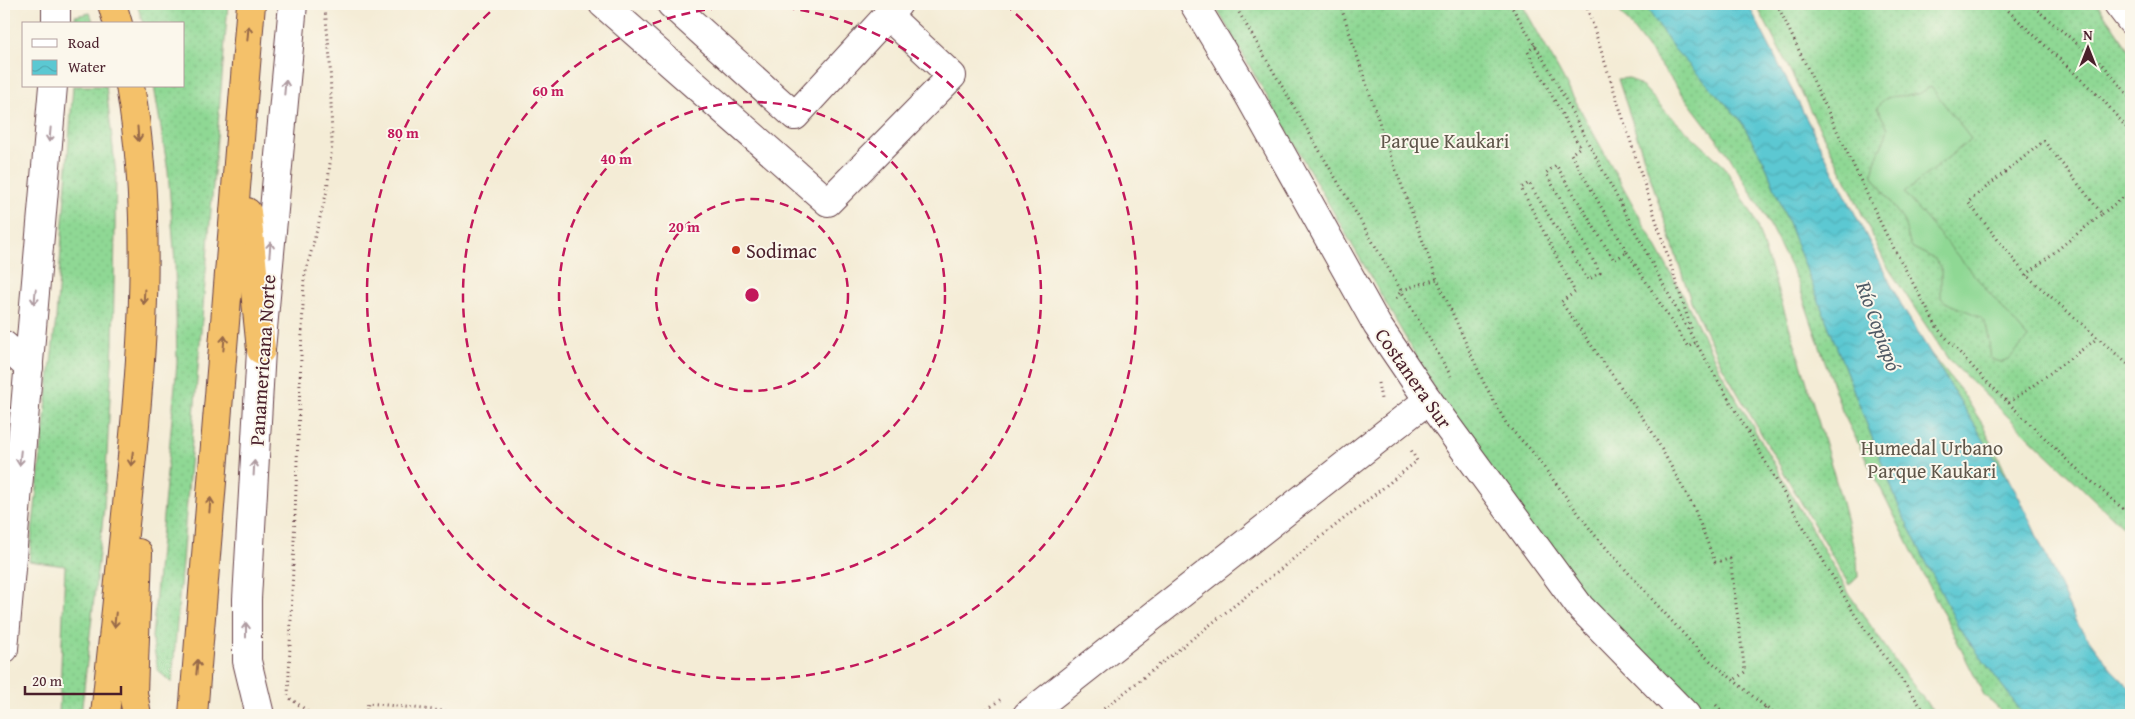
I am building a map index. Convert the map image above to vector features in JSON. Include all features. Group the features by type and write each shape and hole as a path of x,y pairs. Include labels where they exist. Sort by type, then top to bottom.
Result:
{"highway":[{"path":"112,4 117,22"},
{"name":"Panamericana Norte","path":"193,715 230,262 238,133 251,4"},
{"path":"105,715 140,380 144,289 143,213 137,124 130,88"},
{"path":"238,133 261,350"},
{"path":"125,524 139,554 133,693 137,715"}],"street":[{"path":"56,4 56,22"},
{"name":"Panamericana Norte","path":"262,714 247,661 246,628 261,350 292,4"},
{"path":"603,4 828,202 952,76 892,10 795,116 670,4"},
{"name":"Costanera Sur","path":"1194,4 1248,94 1377,325 1428,400 1580,607 1686,715"},
{"path":"2118,4 2131,20"},
{"path":"4,649 53,88"},
{"path":"4,345 29,367"},
{"path":"1027,715 1428,400"}],"path":[{"path":"309,715 310,712 288,697 304,278 327,191 332,145 330,59 324,4"},
{"path":"1234,4 1456,384"},
{"path":"1340,4 1388,149 1437,279 1484,383 1508,425 1531,450 1594,534 1700,652 1775,715"},
{"path":"1510,4 1535,45 1694,338 1855,615 1927,715"},
{"path":"1586,4 1694,338"},
{"path":"1777,4 1885,232 1938,329 2067,460 2131,516"},
{"path":"2001,4 2104,101 2131,133"},
{"path":"2030,4 2105,67 2131,99"},
{"path":"1535,45 1528,52 1580,147 1571,154 1627,252 1688,347 1697,342"},
{"path":"2102,214 2044,141 1968,202 2026,275 2131,367"},
{"path":"1627,252 1614,260 1556,165 1546,173 1600,273 1588,280 1529,184 1521,188 1575,292 1561,302 1651,430 1694,508 1715,562 1730,559 1745,672 1734,680"},
{"path":"2026,275 2131,191"},
{"path":"2009,403 2098,338"},
{"path":"1096,715 1417,461 1397,425"},
{"path":"1712,701 1726,715"},
{"path":"366,715 368,703 480,715"},
{"path":"1757,715 1766,707"}],"green space":[{"path":"137,4 228,4 172,683 158,671 152,637 177,363 175,263 168,171 154,88 185,88 185,22 142,22"},
{"name":"Parque Kaukari","path":"1214,4 1522,4 1685,299 1720,370 1851,597 1897,664 1936,715 1709,715 1588,602 1486,478"},
{"name":"Humedal Urbano Parque Kaukari","path":"1614,4 1743,4 1915,334 1962,392 1983,425 2023,509 2064,618 2131,715 2005,715 1984,695 1842,411 1797,280 1764,214 1728,154"},
{"path":"1756,4 2097,4 2131,53 2131,535 1948,359 1885,263 1850,188"},
{"path":"90,13 93,22 75,22 75,16"},
{"path":"1629,78 1645,89 1669,115 1724,166 1754,217 1802,366 1857,560 1858,577 1849,585 1722,366 1691,301 1618,79"},
{"path":"1931,87 1971,139 1904,193 2028,338 2009,359 2001,362 1991,359 1987,331 1982,319 1951,305 1941,298 1941,267 1935,259 1911,247 1904,222 1873,176 1874,164 1888,128 1877,108 1880,103 1888,98 1920,93"},
{"path":"73,88 106,88 116,174 113,344 104,509 81,715 59,715 65,566 29,561 56,318"}],"water":[{"name":"Humedal Urbano Parque Kaukari","path":"1644,4 1748,4 1904,310 2019,497 2076,622 2111,669 2131,689 2131,715 2024,715 1959,628 1901,512 1764,161 1739,118 1674,49"}],"place":[{"name":"Sodimac","path":"736,250"}],"water label":[{"name":"Río Copiapó","path":"1879,326"}]}
